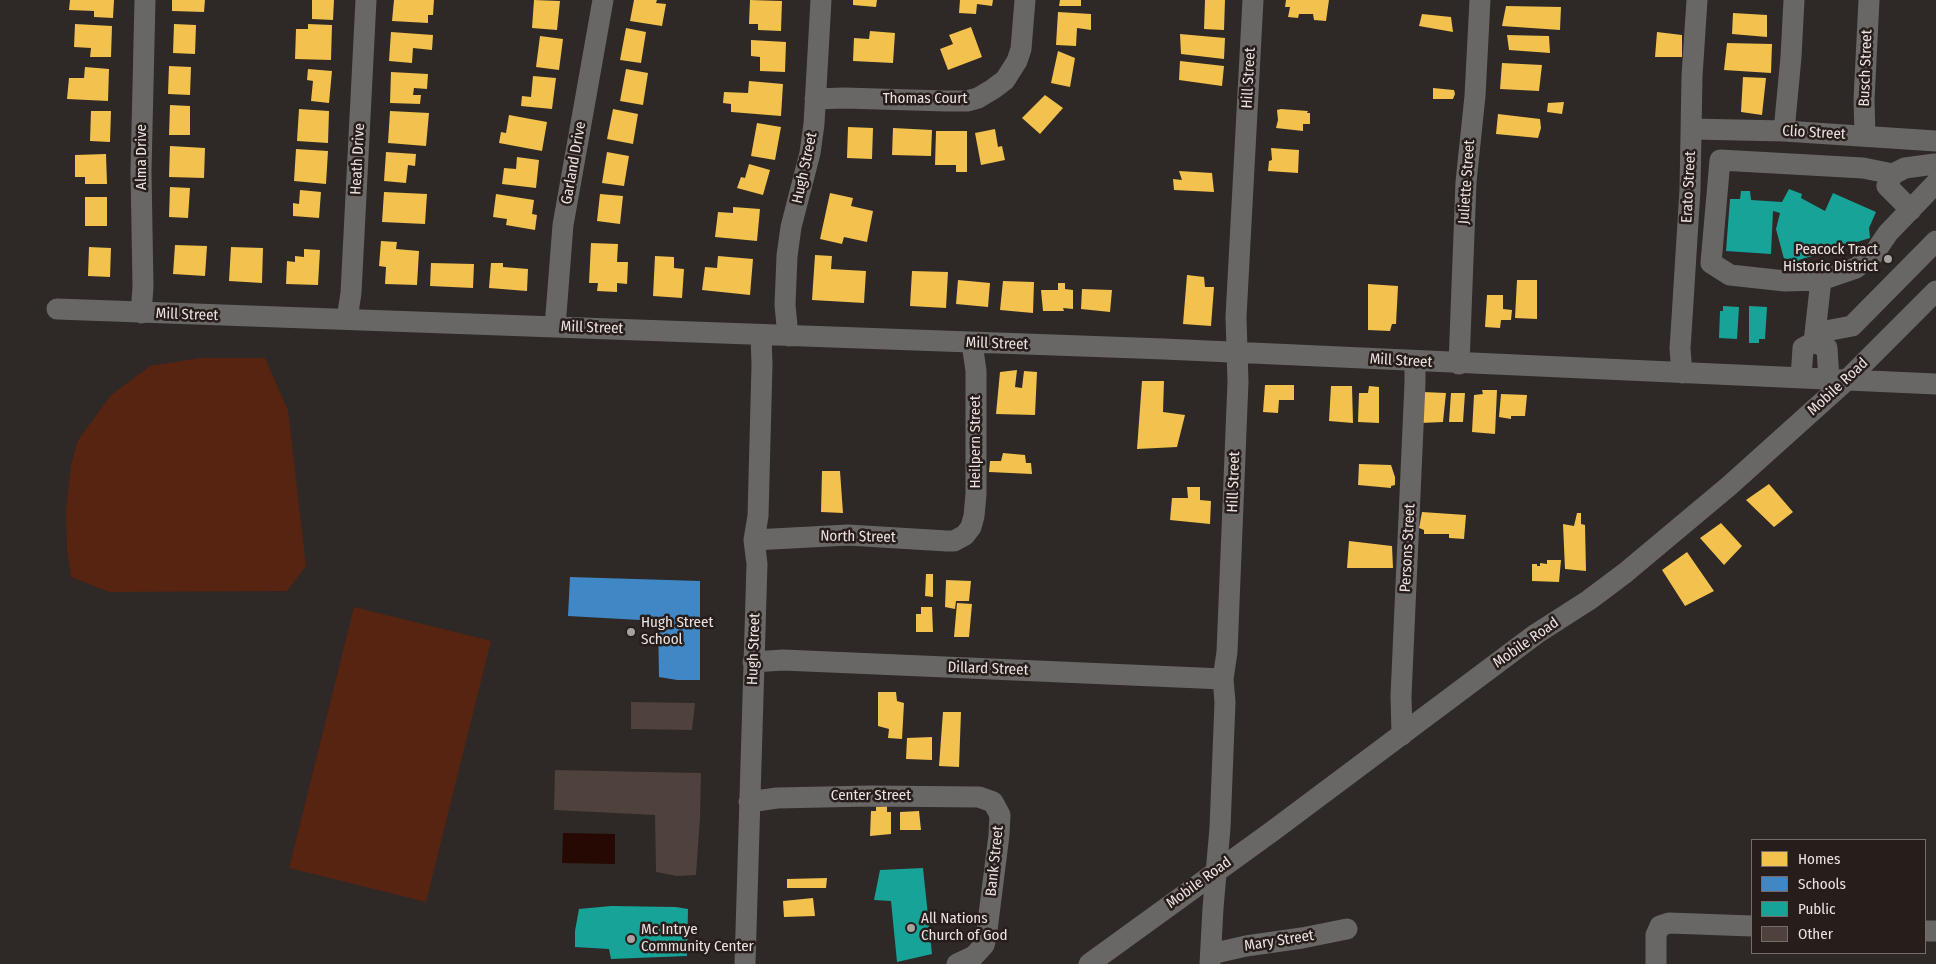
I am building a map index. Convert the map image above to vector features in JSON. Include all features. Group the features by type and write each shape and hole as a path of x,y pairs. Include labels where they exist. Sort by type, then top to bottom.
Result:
{"street":[{"name":"Alma Drive","path":"141,313 143,287 141,171 145,0"},
{"name":"Heath Drive","path":"348,318 366,0"},
{"name":"Garland Drive","path":"555,327 563,226 603,0"},
{"name":"Hugh Street","path":"788,336 785,305 787,256 791,227 810,153 821,0"},
{"name":"Thomas Court","path":"815,99 967,101 978,98 1005,80 1017,61 1021,49 1025,0"},
{"name":"Hill Street","path":"1210,959 1220,828 1225,702 1223,678 1227,652 1238,382 1236,317 1254,0"},
{"name":"Juliette Street","path":"1459,364 1466,182 1475,96 1480,0"},
{"name":"Erato Street","path":"1682,373 1681,341 1697,0"},
{"path":"1784,131 1794,0"},
{"name":"Busch Street","path":"1864,136 1869,0"},
{"name":"Clio Street","path":"1692,129 1784,131 1864,136 1935,160"},
{"path":"1893,174 1862,168 1720,160 1712,263 1730,275 1786,281 1821,280 1856,268 1873,255 1888,233 1911,210 1935,160"},
{"path":"1911,210 1887,186 1893,174 1905,168 1935,160"},
{"path":"1801,378 1803,348 1814,337 1852,326 1936,241"},
{"path":"1686,242 1713,243"},
{"path":"1814,337 1821,280"},
{"name":"Mobile Road","path":"1089,964 1402,735 1528,640 1590,600 1625,573 1729,486 1838,380 1936,291"},
{"name":"Mill Street","path":"57,309 317,319 348,318 371,321 1237,353 1936,384"},
{"name":"Hugh Street","path":"745,964 756,564 754,540 758,516 762,335"},
{"path":"1814,337 1827,348 1838,380"},
{"name":"Heilpern Street","path":"962,538 971,527 976,494 976,371 972,343"},
{"name":"Persons Street","path":"1402,735 1401,696 1415,361"},
{"name":"North Street","path":"754,540 848,535 948,541 962,538"},
{"name":"Dillard Street","path":"753,662 783,660 1223,678"},
{"name":"Center Street","path":"749,802 777,798 871,796 978,797 993,802"},
{"name":"Bank Street","path":"957,964 974,956 980,950 986,938 1000,835 1000,815 993,802"},
{"path":"1656,964 1656,935 1660,926 1669,923 1751,926"},
{"name":"Mary Street","path":"1210,959 1246,946 1347,929"}],"shaded area":[{"path":"199,358 265,358 288,410 306,566 287,591 109,592 71,577 67,550 66,510 71,465 78,440 112,394 150,366"},
{"path":"354,607 491,641 426,902 289,868"},
{"path":"563,833 615,834 615,864 562,863"}],"building: Homes":[{"path":"70,0 114,0 113,18 94,17 94,11 69,10"},
{"path":"172,0 205,0 204,12 172,11"},
{"path":"312,0 334,0 333,20 312,19"},
{"path":"394,0 434,0 433,15 428,15 428,23 392,21"},
{"path":"534,0 560,1 557,30 532,28"},
{"path":"634,0 657,0 656,3 666,4 662,26 630,21"},
{"path":"750,0 782,1 781,31 758,30 758,24 749,24"},
{"path":"853,0 877,0 876,7 853,5"},
{"path":"960,0 993,0 992,6 977,4 976,14 959,13"},
{"path":"1060,0 1081,0 1081,6 1059,6"},
{"path":"1205,0 1225,0 1224,30 1204,29"},
{"path":"1286,0 1329,0 1326,21 1314,20 1313,14 1299,14 1298,18 1288,17 1290,7 1285,7"},
{"path":"1506,6 1561,7 1560,30 1502,26"},
{"path":"1058,12 1091,14 1091,30 1077,28 1076,46 1056,45"},
{"path":"1733,13 1767,15 1767,37 1732,34"},
{"path":"1422,14 1451,17 1453,32 1419,26"},
{"path":"75,24 112,26 111,57 90,57 91,48 74,47"},
{"path":"174,24 196,25 195,54 173,53"},
{"path":"308,24 332,25 331,60 295,59 296,29 308,29"},
{"path":"971,27 982,57 948,70 940,49 953,44 949,35"},
{"path":"626,28 646,32 641,63 620,60"},
{"path":"870,31 895,33 893,63 853,61 854,38 869,39"},
{"path":"391,32 433,35 432,50 413,48 412,63 389,61"},
{"path":"1657,32 1682,35 1682,57 1655,57"},
{"path":"1180,34 1225,38 1224,59 1181,54"},
{"path":"1507,35 1549,36 1550,53 1509,50"},
{"path":"540,36 563,39 559,70 536,67"},
{"path":"751,40 786,42 785,72 760,71 760,57 751,56"},
{"path":"1727,43 1772,44 1771,73 1724,70"},
{"path":"1058,51 1075,58 1070,87 1051,83"},
{"path":"1180,61 1224,66 1222,86 1179,80"},
{"path":"1502,63 1542,65 1539,91 1500,89"},
{"path":"169,66 191,67 190,95 168,94"},
{"path":"85,67 109,69 108,101 67,99 69,78 84,78"},
{"path":"308,69 332,71 329,103 311,101 313,81 307,80"},
{"path":"626,69 648,73 643,105 620,101"},
{"path":"391,72 428,74 427,89 414,88 413,95 421,95 420,104 390,103"},
{"path":"533,76 556,78 552,109 521,106 522,96 531,97"},
{"path":"1743,77 1766,78 1762,115 1741,112"},
{"path":"749,81 783,84 781,116 731,112 731,104 723,103 724,92 748,93"},
{"path":"1433,88 1454,90 1453,99 1433,99"},
{"path":"1045,95 1063,108 1040,134 1022,118"},
{"path":"1564,102 1562,114 1547,112 1548,103"},
{"path":"170,105 190,106 190,135 169,135"},
{"path":"299,109 329,111 328,143 297,141"},
{"path":"613,109 638,114 633,144 607,139"},
{"path":"1277,110 1308,111 1307,113 1310,113 1310,124 1303,124 1303,131 1276,128 1278,120"},
{"path":"91,111 111,111 110,142 90,141"},
{"path":"390,111 429,113 426,146 388,143"},
{"path":"1498,114 1540,119 1541,128 1538,138 1496,134"},
{"path":"509,115 547,122 542,151 499,143 501,132 506,133"},
{"path":"757,123 781,127 775,160 751,156"},
{"path":"848,127 873,128 872,159 847,158"},
{"path":"893,128 932,130 931,156 892,155"},
{"path":"995,129 998,147 1002,146 1005,160 981,165 975,133"},
{"path":"936,131 967,131 967,172 956,172 956,165 935,165"},
{"path":"170,146 205,148 204,178 169,177"},
{"path":"1271,148 1299,150 1298,173 1268,171 1269,161 1272,160"},
{"path":"296,149 328,151 326,184 294,181"},
{"path":"386,152 416,154 415,166 408,165 406,183 384,181"},
{"path":"607,152 629,156 624,186 602,183"},
{"path":"106,154 107,184 85,184 85,177 75,177 75,155"},
{"path":"517,157 539,160 536,188 502,184 504,168 516,169"},
{"path":"749,164 770,170 763,195 737,188 741,177 745,178"},
{"path":"1179,171 1212,173 1214,192 1174,190 1173,179 1182,180"},
{"path":"170,187 190,188 188,218 169,217"},
{"path":"300,190 321,192 319,218 293,216 293,203 299,204"},
{"path":"384,192 427,194 425,224 382,222"},
{"path":"830,193 853,198 851,206 873,211 867,242 844,237 842,244 820,239"},
{"path":"496,194 534,200 532,214 537,215 535,230 506,225 507,219 493,217"},
{"path":"600,194 623,196 620,224 597,221"},
{"path":"85,197 107,197 107,226 85,226"},
{"path":"733,207 760,209 757,241 715,237 718,212 733,213"},
{"path":"381,241 397,242 396,249 419,251 417,285 385,284 386,267 379,266"},
{"path":"591,243 618,244 617,262 628,262 627,284 617,283 617,292 597,291 598,283 589,283"},
{"path":"175,245 207,246 205,276 173,274"},
{"path":"89,247 111,248 110,277 88,276"},
{"path":"231,247 263,248 262,283 229,281"},
{"path":"304,249 320,250 318,285 286,284 287,261 295,262 295,256 304,257"},
{"path":"815,255 832,256 831,269 866,271 864,303 812,300"},
{"path":"655,256 674,257 674,268 684,269 682,298 653,296"},
{"path":"718,256 753,259 750,295 702,290 705,267 717,268"},
{"path":"431,263 474,264 473,288 430,286"},
{"path":"491,263 503,263 503,267 528,269 527,291 489,288"},
{"path":"912,271 948,272 946,308 910,306"},
{"path":"1187,275 1204,277 1205,287 1214,287 1211,326 1183,324"},
{"path":"958,280 990,283 988,307 956,304"},
{"path":"1517,280 1537,280 1537,319 1515,318"},
{"path":"1003,281 1034,282 1033,313 1000,310"},
{"path":"1058,283 1065,283 1065,289 1073,290 1073,309 1063,308 1064,311 1043,311 1041,290 1058,290"},
{"path":"1368,284 1398,286 1396,324 1392,324 1390,331 1368,330"},
{"path":"1082,289 1112,290 1110,312 1081,309"},
{"path":"1487,295 1503,295 1503,309 1512,310 1511,320 1501,320 1500,328 1485,327"},
{"path":"1017,370 1015,387 1022,388 1024,371 1037,372 1035,415 996,414 1000,372"},
{"path":"1142,381 1164,381 1163,412 1185,415 1177,447 1137,449"},
{"path":"1265,385 1294,385 1294,400 1279,400 1278,413 1263,412"},
{"path":"1331,386 1352,386 1353,423 1329,421"},
{"path":"1369,386 1379,387 1379,423 1358,422 1359,393 1368,393"},
{"path":"1482,390 1497,390 1495,434 1472,432 1474,395 1483,394"},
{"path":"1423,392 1446,393 1443,422 1420,423"},
{"path":"1451,393 1465,393 1463,422 1449,422"},
{"path":"1501,394 1527,395 1525,416 1511,416 1511,419 1499,417"},
{"path":"1003,453 1025,455 1026,463 1031,463 1032,474 989,472 990,461 1001,461"},
{"path":"1359,464 1391,465 1395,477 1395,485 1391,486 1391,488 1358,485"},
{"path":"822,471 840,471 843,513 821,512"},
{"path":"1769,484 1793,512 1774,527 1746,500"},
{"path":"1187,487 1200,487 1200,500 1211,501 1210,524 1170,520 1172,498 1188,498"},
{"path":"1422,512 1466,515 1464,539 1449,538 1449,534 1424,534 1424,530 1419,528"},
{"path":"1577,513 1581,513 1581,524 1585,525 1586,571 1565,569 1563,524 1574,526"},
{"path":"1721,523 1742,546 1724,565 1700,538"},
{"path":"1349,541 1392,546 1393,568 1347,568"},
{"path":"1687,552 1714,591 1685,606 1662,570"},
{"path":"1547,560 1561,560 1559,582 1532,581 1532,564 1540,566 1540,563 1547,564"},
{"path":"926,574 933,574 933,597 925,596"},
{"path":"946,580 971,581 969,601 956,601 955,609 945,607"},
{"path":"957,603 972,604 969,637 954,637"},
{"path":"921,607 932,607 933,632 916,632 916,614 921,614"},
{"path":"878,692 896,692 897,701 904,703 902,739 888,738 889,729 878,726"},
{"path":"943,712 961,712 959,767 939,766"},
{"path":"932,737 932,760 906,759 907,738"},
{"path":"887,806 887,812 891,812 891,834 870,836 871,811 876,811 876,807"},
{"path":"919,811 921,830 900,830 900,812"},
{"path":"827,878 826,888 787,888 787,879"},
{"path":"813,898 815,916 784,917 783,901"}],"building: Schools":[{"path":"570,577 700,581 700,680 677,680 659,677 658,621 568,616"}],"building: Public":[{"path":"1789,189 1802,194 1801,198 1825,211 1833,193 1876,212 1869,228 1870,238 1837,248 1836,245 1821,249 1822,253 1799,260 1801,266 1787,270 1776,229 1780,213 1773,211 1771,254 1726,251 1730,199 1740,199 1741,191 1750,191 1751,200 1782,202"},
{"path":"1723,306 1739,307 1737,339 1719,338 1720,311 1723,311"},
{"path":"1749,306 1767,307 1765,339 1759,339 1759,343 1749,343"},
{"name":"All Nations Church of God","path":"923,868 932,954 897,962 891,901 874,900 880,870"},
{"name":"Mc Intrye Community Center","path":"611,906 676,907 688,909 687,956 611,959 609,949 575,947 575,931 579,909"}],"building: Other":[{"path":"631,702 695,703 692,730 631,729"},
{"path":"555,770 701,773 696,875 677,876 656,872 655,815 554,810"}],"place":[{"name":"Peacock Tract Historic District","path":"1888,259"},
{"name":"Hugh Street School","path":"631,632"},
{"name":"All Nations Church of God","path":"911,928"},
{"name":"Mc Intrye Community Center","path":"631,939"}]}
